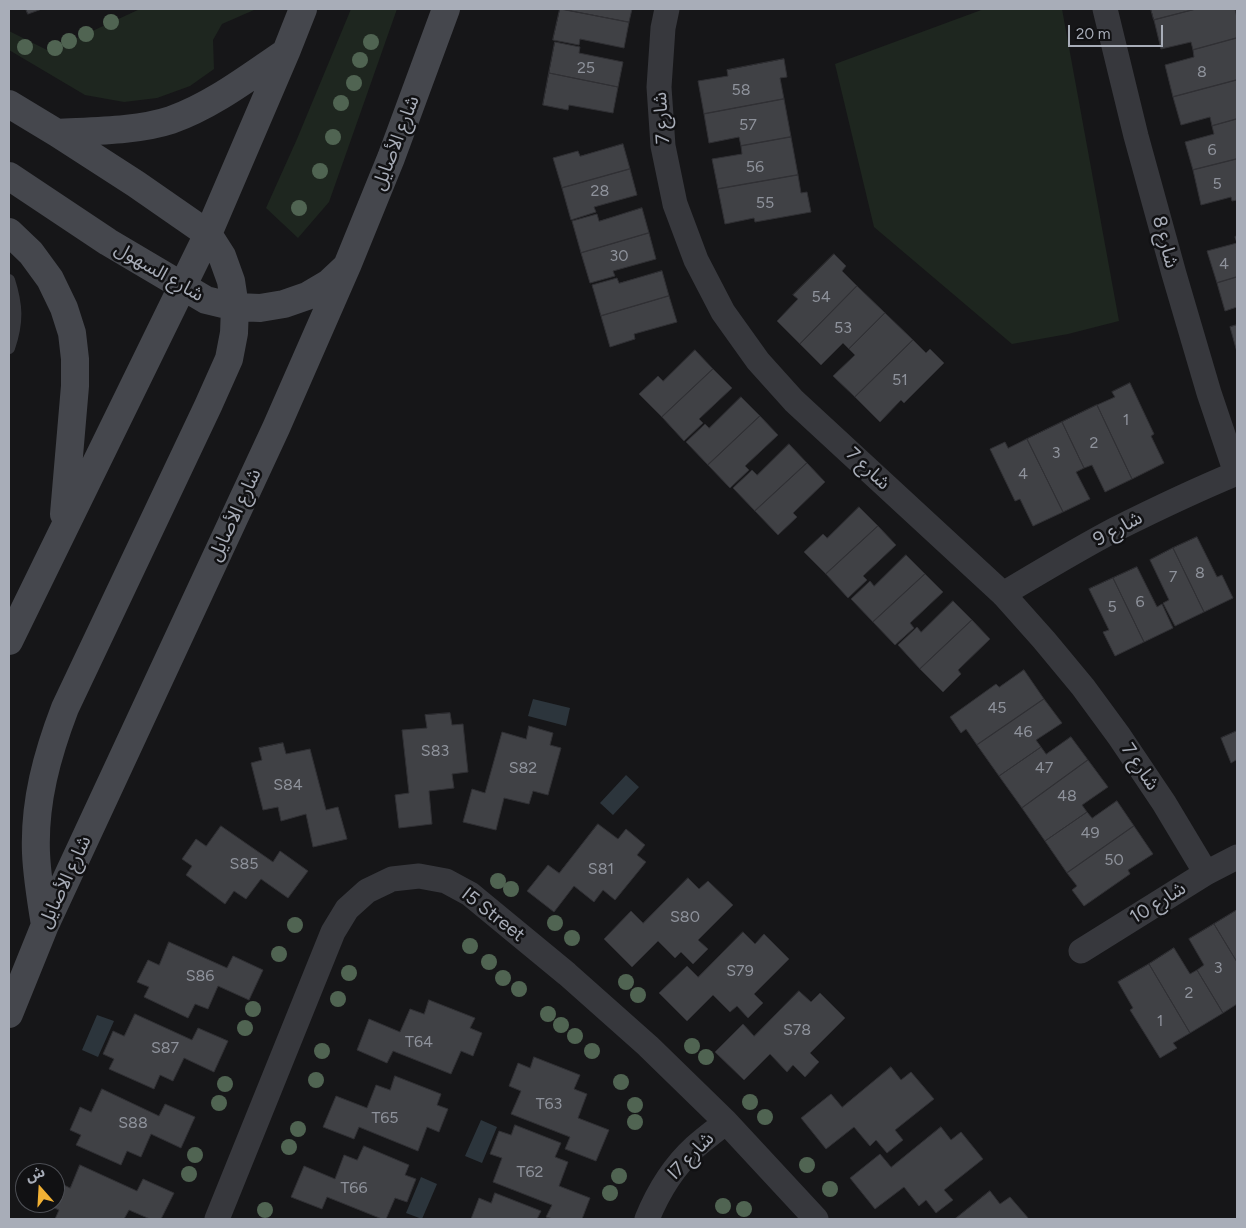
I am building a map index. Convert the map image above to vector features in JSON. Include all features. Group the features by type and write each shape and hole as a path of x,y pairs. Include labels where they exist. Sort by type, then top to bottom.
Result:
{"main road":[{"path":"9,641 208,234 303,9"},
{"name":"شارع الأصايل","path":"9,1014 46,924 276,428 347,266 391,158 446,9"},
{"path":"57,133 146,126 169,120 194,110 216,98 286,52"},
{"path":"9,104 136,184 208,234 222,256 231,282 235,307 234,333 229,359 64,708 52,742 42,778 36,843 39,889 46,924"},
{"name":"شارع السهول","path":"9,176 108,242 206,300 235,307 260,308 284,304 307,296 329,283 347,266"},
{"path":"9,232 31,253 50,279 64,308 72,333 75,359 75,386 63,531"}],"street":[{"name":"شارع 7","path":"667,9 663,28 659,87 663,146 675,204 696,260 723,312 758,361 794,401 1003,594 1044,640 1119,736 1164,803 1206,873"},
{"name":"شارع 8","path":"1105,9 1136,136 1171,265 1209,393 1236,473"},
{"name":"شارع 9","path":"1003,594 1059,560 1116,529 1174,500 1236,473"},
{"name":"شارع 10","path":"1081,951 1206,873 1237,857"},
{"name":"I5 Street","path":"216,1219 333,932 347,909 367,891 392,879 419,876 446,881 470,894 567,974 648,1046 726,1122 816,1219"},
{"name":"I7 شارع","path":"647,1219 663,1186 677,1166 694,1148 726,1122"}],"lane":[{"path":"9,280 15,298 16,322 9,348"}],"shaded area":[{"path":"140,9 254,10 222,24 213,40 214,69 190,86 157,98 124,102 85,95 9,50 9,31 49,51"},
{"path":"351,9 397,9 329,202 298,238 266,208"},
{"path":"984,9 1062,9 1119,321 1068,334 1012,344 874,227 835,64"},
{"path":"533,699 570,708 566,726 528,716"},
{"path":"626,775 639,787 613,815 600,803"},
{"path":"97,1015 114,1021 98,1057 82,1050"},
{"path":"481,1120 497,1127 482,1163 465,1156"},
{"path":"421,1177 437,1184 422,1219 406,1213"}],"building":[{"path":"26,9 42,9 28,14"},
{"path":"560,9 629,22 624,48 580,39 579,45 553,40"},
{"path":"562,9 632,9 629,22"},
{"path":"1151,9 1196,9 1154,20"},
{"path":"1196,9 1235,9 1237,38 1193,50 1191,42 1161,49 1154,20"},
{"path":"1237,38 1237,80 1173,97 1165,65 1194,57 1193,50"},
{"path":"555,42 580,47 579,53 623,62 618,87 549,73"},
{"path":"784,59 787,77 780,78 784,99 704,114 698,81 728,76 727,70"},
{"path":"549,73 618,87 613,113 569,105 568,110 543,105"},
{"path":"1237,80 1237,119 1212,126 1210,117 1181,125 1173,97"},
{"path":"784,99 791,137 741,146 739,137 709,143 704,114"},
{"path":"1237,119 1237,159 1193,170 1185,142 1214,134 1212,126"},
{"path":"791,137 798,175 718,189 712,159 742,154 741,146"},
{"path":"623,144 630,169 562,188 553,158 578,151 580,156"},
{"path":"1237,159 1237,200 1232,201 1231,197 1201,205 1193,170"},
{"path":"630,169 637,195 594,207 596,212 571,220 562,188"},
{"path":"798,175 801,193 807,192 811,212 755,222 754,218 725,224 718,189"},
{"path":"642,208 649,233 581,253 572,221 597,214 599,221"},
{"path":"649,233 656,259 613,271 615,276 590,283 581,253"},
{"path":"1237,243 1237,277 1217,283 1207,251"},
{"path":"834,254 846,266 842,271 857,286 800,344 777,321 798,299 793,295"},
{"path":"662,271 669,296 601,316 592,285 617,278 619,283"},
{"path":"1237,277 1237,307 1225,311 1217,283"},
{"path":"857,286 885,313 849,349 843,343 821,365 800,344"},
{"path":"669,296 677,322 634,334 635,339 610,347 601,316"},
{"path":"885,313 913,340 855,397 833,376 855,355 849,349"},
{"path":"1237,325 1237,352 1230,327"},
{"path":"913,340 926,353 930,349 944,363 904,403 901,400 880,422 855,397"},
{"path":"695,350 713,369 662,417 639,394 658,376 663,381"},
{"path":"713,369 732,388 699,419 703,423 684,441 662,417"},
{"path":"1130,383 1154,434 1151,436 1164,463 1132,479 1097,405 1115,397 1112,392"},
{"path":"741,397 760,416 708,465 686,442 705,424 709,428"},
{"path":"1097,405 1132,479 1105,492 1092,465 1084,468 1062,422"},
{"path":"760,416 778,435 745,466 749,470 730,488 708,465"},
{"path":"1062,422 1084,468 1076,472 1090,499 1063,512 1027,439"},
{"path":"1027,439 1063,512 1033,526 1020,499 1015,501 990,449 1005,442 1008,448"},
{"path":"789,444 807,463 755,511 733,488 752,470 757,475"},
{"path":"807,463 825,482 793,513 797,517 778,535 755,511"},
{"path":"859,507 878,526 826,574 804,552 823,534 827,538"},
{"path":"878,526 896,545 863,576 867,580 848,598 826,574"},
{"path":"1197,537 1217,577 1222,575 1233,598 1204,612 1173,548"},
{"path":"1173,548 1204,612 1175,626 1163,603 1169,600 1150,560"},
{"path":"906,555 925,574 873,622 851,599 870,581 874,586"},
{"path":"1137,567 1157,607 1162,604 1173,628 1144,642 1113,578"},
{"path":"925,574 943,592 910,623 914,628 895,645 873,622"},
{"path":"1113,578 1144,642 1115,656 1103,632 1109,630 1089,589"},
{"path":"953,601 972,620 920,669 898,645 917,627 921,632"},
{"path":"972,620 990,639 958,670 961,674 943,692 920,669"},
{"path":"1024,670 1044,699 977,745 966,729 961,733 950,717 996,684 999,687"},
{"path":"1044,699 1062,723 1036,740 1041,747 999,776 977,745"},
{"path":"450,713 452,725 463,724 468,772 452,774 454,788 429,791 432,824 399,828 395,795 409,793 402,730 427,728 425,715"},
{"path":"529,726 553,733 550,745 561,748 548,795 533,791 529,804 504,798 496,830 463,822 472,789 485,793 502,732 526,739"},
{"path":"1237,731 1237,762 1236,760 1231,763 1221,738"},
{"path":"1071,737 1088,760 1022,808 999,776 1041,747 1046,754"},
{"path":"283,743 286,754 310,749 326,810 338,807 347,839 313,847 306,814 281,821 278,807 263,810 251,763 262,760 259,748"},
{"path":"1088,760 1108,787 1082,805 1087,812 1045,841 1022,808"},
{"path":"1117,801 1134,826 1067,873 1045,841 1087,812 1092,818"},
{"path":"598,824 618,839 626,829 645,845 637,855 646,862 615,900 603,890 594,902 574,886 554,912 527,891 548,865 559,873"},
{"path":"221,826 273,862 280,851 308,871 288,898 261,879 246,899 234,891 225,904 186,875 192,866 182,859 196,839 206,846"},
{"path":"1134,826 1153,854 1128,870 1130,874 1084,906 1072,890 1077,886 1067,873"},
{"path":"688,878 699,889 708,881 733,905 698,940 708,949 693,964 681,952 675,958 658,941 632,967 604,939 631,911 643,923"},
{"path":"1237,910 1237,962 1214,924"},
{"path":"1214,924 1237,962 1237,1004 1223,1013 1197,970 1204,965 1189,939"},
{"path":"743,932 755,944 764,934 789,959 754,994 763,1003 748,1018 737,1006 730,1012 713,995 687,1021 659,993 687,966 698,977"},
{"path":"169,942 227,968 233,956 263,970 249,1000 218,986 208,1009 195,1004 188,1018 144,997 149,987 137,982 148,960 159,965"},
{"path":"1174,948 1190,974 1197,970 1223,1013 1190,1033 1149,964"},
{"path":"1149,964 1190,1033 1173,1043 1177,1048 1160,1058 1130,1010 1133,1008 1118,982"},
{"path":"799,991 811,1002 820,993 845,1018 810,1053 819,1062 805,1077 793,1065 787,1072 770,1054 744,1080 715,1052 743,1024 754,1036"},
{"path":"429,1000 475,1018 470,1028 482,1033 473,1056 461,1051 451,1074 393,1051 387,1063 357,1050 369,1019 400,1032 410,1009 424,1014"},
{"path":"135,1014 192,1040 198,1028 228,1041 214,1072 184,1058 173,1081 160,1075 154,1089 109,1069 114,1059 103,1054 113,1031 124,1036"},
{"path":"534,1057 580,1075 574,1089 587,1094 578,1118 609,1130 596,1161 565,1149 570,1137 511,1114 521,1091 509,1086 518,1063 530,1068"},
{"path":"891,1067 901,1080 911,1072 934,1099 895,1130 903,1140 887,1153 876,1140 870,1146 854,1127 826,1149 801,1118 831,1094 842,1107"},
{"path":"395,1076 441,1094 437,1105 448,1109 439,1132 427,1127 418,1151 359,1127 354,1139 323,1127 336,1096 367,1108 376,1085 390,1090"},
{"path":"102,1089 159,1116 165,1104 195,1117 181,1148 151,1134 141,1157 127,1151 121,1165 76,1145 81,1135 70,1130 80,1107 91,1112"},
{"path":"515,1125 561,1143 555,1157 568,1162 559,1186 590,1198 582,1219 553,1219 546,1217 552,1205 493,1182 502,1158 490,1154 499,1131 511,1135"},
{"path":"941,1127 951,1140 961,1132 983,1159 944,1190 953,1200 936,1213 926,1200 919,1206 904,1187 875,1209 850,1178 880,1154 891,1167"},
{"path":"364,1146 409,1165 405,1175 416,1179 407,1202 395,1198 386,1219 327,1197 322,1209 291,1197 304,1166 335,1179 344,1155 357,1160"},
{"path":"80,1165 137,1191 143,1179 174,1193 161,1219 150,1219 129,1210 124,1219 55,1219 58,1213 65,1213 65,1186 70,1188"},
{"path":"990,1191 1000,1204 1010,1197 1029,1219 955,1219"},
{"path":"495,1193 541,1211 537,1219 471,1219 479,1198 491,1203"}]}
